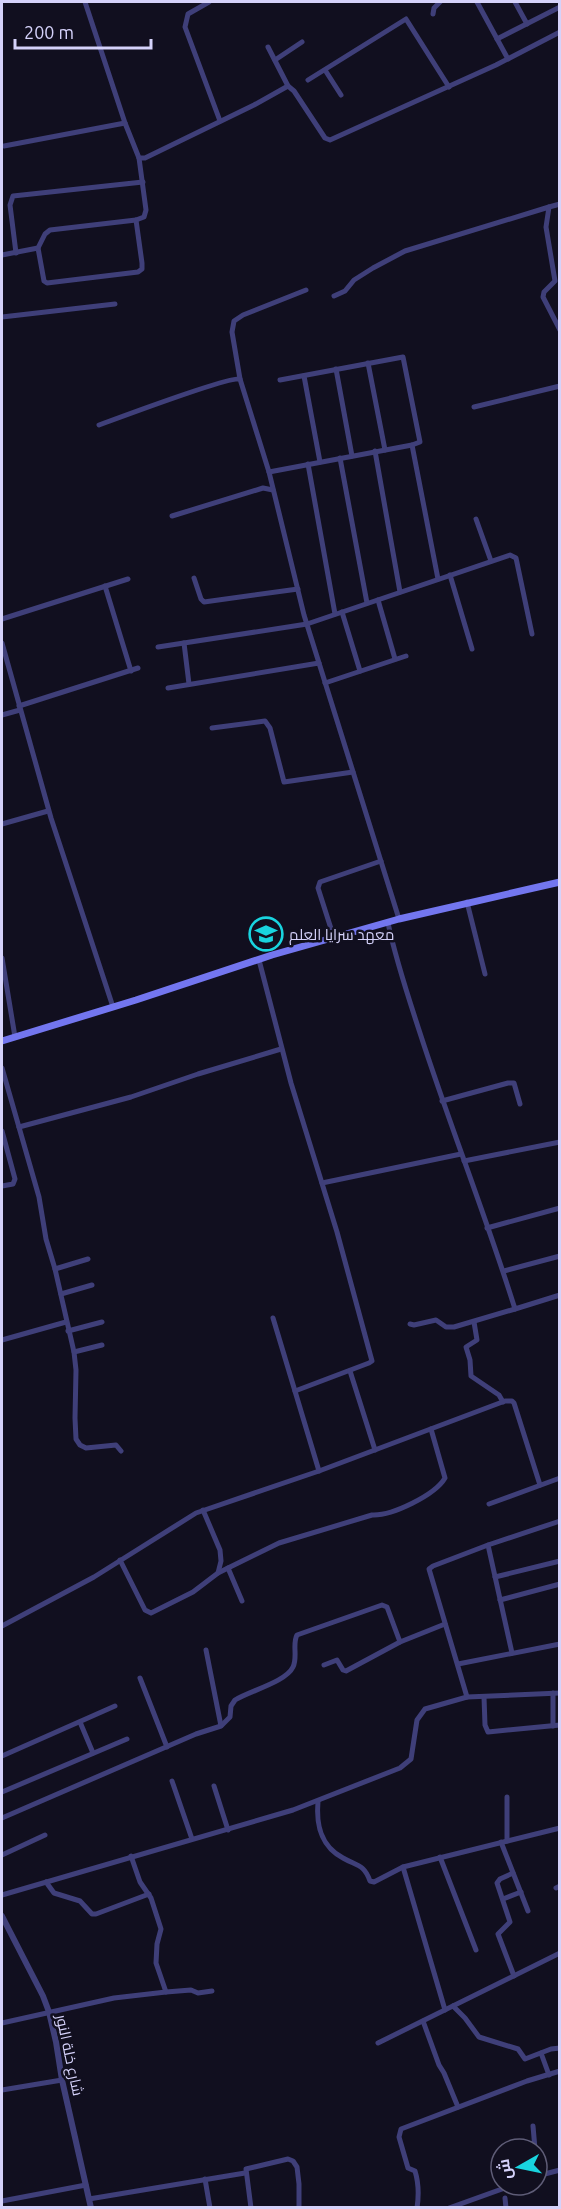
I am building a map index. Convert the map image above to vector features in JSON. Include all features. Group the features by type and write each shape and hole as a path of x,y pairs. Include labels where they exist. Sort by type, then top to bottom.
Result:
{"main road":[{"path":"2,1041 259,960 399,919 560,882"}],"street":[{"path":"85,2 139,158 146,210 144,217 136,220 50,230 45,234 38,248 44,281 47,283 138,272 142,269 142,263 136,220"},
{"path":"209,2 188,14 185,27 220,121"},
{"path":"433,14 434,8 440,2"},
{"path":"477,2 508,59"},
{"path":"515,2 527,24"},
{"path":"497,39 558,8 553,2"},
{"path":"308,80 406,20 449,87"},
{"path":"268,47 288,86 294,91 325,138 330,140 449,87 560,32"},
{"path":"275,60 302,42"},
{"path":"325,70 341,95"},
{"path":"139,158 145,158 288,86"},
{"path":"4,146 125,123"},
{"path":"16,253 10,205 13,196 142,182"},
{"path":"334,296 345,291 354,280 405,251 560,204"},
{"path":"549,207 546,227 555,281 544,292 543,297 560,330"},
{"path":"2,255 38,248"},
{"path":"306,290 243,315 234,321 232,332 240,379 269,471 307,624 399,919"},
{"path":"2,317 115,304"},
{"path":"269,471 420,442 402,357 280,380"},
{"path":"368,363 385,450"},
{"path":"336,369 352,456"},
{"path":"304,376 320,462"},
{"path":"99,425 214,385 240,379"},
{"path":"474,407 560,386"},
{"path":"411,445 438,579"},
{"path":"375,451 400,592"},
{"path":"340,458 368,603"},
{"path":"308,464 335,614"},
{"path":"172,516 263,488 273,490"},
{"path":"476,519 491,561"},
{"path":"158,647 307,624 510,555 516,558 532,634"},
{"path":"450,576 472,649"},
{"path":"194,578 204,602 298,589"},
{"path":"2,619 128,579"},
{"path":"2,715 134,670 105,586"},
{"path":"378,600 395,659"},
{"path":"342,612 360,671"},
{"path":"2,643 48,811 113,1007"},
{"path":"184,644 189,684"},
{"path":"325,683 406,656"},
{"path":"168,688 319,663"},
{"path":"212,728 265,721 270,728 284,782 353,772"},
{"path":"2,824 48,811"},
{"path":"334,938 318,885 321,881 381,861"},
{"path":"467,902 485,975"},
{"path":"388,923 399,968 442,1101 504,1271 515,1309"},
{"path":"2,958 15,1037"},
{"path":"259,960 281,1049 372,1360 369,1364 295,1391"},
{"path":"19,1126 131,1097 281,1049"},
{"path":"2,1068 39,1197 46,1239 74,1352 75,1431 78,1443 86,1448 116,1445 121,1451"},
{"path":"442,1101 514,1083 520,1104"},
{"path":"2,1131 15,1179 13,1184 2,1186"},
{"path":"464,1161 560,1142"},
{"path":"322,1183 461,1154"},
{"path":"487,1228 560,1208"},
{"path":"504,1271 560,1256"},
{"path":"55,1269 88,1259"},
{"path":"61,1294 92,1285"},
{"path":"410,1324 436,1320 449,1328 560,1295"},
{"path":"273,1318 319,1471"},
{"path":"2,1340 66,1322"},
{"path":"68,1331 102,1322"},
{"path":"474,1322 477,1340 466,1347 470,1360 470,1374 499,1395 503,1402"},
{"path":"74,1352 102,1345"},
{"path":"350,1371 375,1450"},
{"path":"2,1626 63,1594 203,1510 319,1471 510,1400 514,1403 540,1485"},
{"path":"120,1560 145,1610 149,1613 193,1592 218,1573 261,1551 290,1539 372,1515 381,1515 426,1496 445,1478 431,1429"},
{"path":"489,1503 560,1478"},
{"path":"203,1510 220,1550 221,1561 218,1573"},
{"path":"467,1697 429,1572 430,1568 488,1545 560,1521"},
{"path":"488,1545 512,1653"},
{"path":"495,1577 560,1561"},
{"path":"228,1568 242,1600"},
{"path":"500,1600 560,1584"},
{"path":"2,1818 222,1725 230,1717 231,1706 235,1700 292,1670 297,1635 384,1605 387,1607 400,1642"},
{"path":"324,1665 337,1659 345,1671 400,1642 444,1624"},
{"path":"458,1664 560,1644"},
{"path":"206,1650 222,1725"},
{"path":"140,1678 167,1748"},
{"path":"2,1895 131,1856 228,1830 318,1801 400,1768 408,1763 412,1754 417,1720 425,1709 467,1697 556,1693 556,1725 488,1732 485,1729 484,1697"},
{"path":"2,1756 116,1706"},
{"path":"80,1722 93,1754"},
{"path":"2,1792 127,1739"},
{"path":"172,1781 192,1839"},
{"path":"214,1786 228,1830"},
{"path":"507,1797 504,1841 513,1873 528,1911"},
{"path":"318,1801 317,1819 327,1845 339,1856 365,1869 370,1881 374,1882 403,1867 560,1828"},
{"path":"2,1855 45,1835"},
{"path":"131,1856 141,1882 149,1894 161,1929 156,1963 166,1992"},
{"path":"440,1857 476,1950"},
{"path":"403,1867 445,2010"},
{"path":"513,1873 498,1880 510,1922 498,1934 514,1976"},
{"path":"46,1882 54,1893 80,1901 92,1914 149,1894"},
{"path":"503,1899 520,1892"},
{"name":"شارع خلة النور","path":"2,1917 49,2012 91,2208"},
{"path":"378,2043 560,1953"},
{"path":"2,2023 114,1998 191,1990 198,1993 212,1991"},
{"path":"453,2006 482,2039 518,2049 525,2059 560,2048"},
{"path":"423,2021 458,2107"},
{"path":"541,2053 549,2075"},
{"path":"417,2208 419,2195 416,2173 408,2168 399,2131 527,2081 560,2071"},
{"path":"2,2090 62,2080"},
{"path":"533,2126 534,2137"},
{"path":"251,2208 246,2169 250,2166 286,2159 293,2161 297,2167 299,2208"},
{"path":"89,2199 245,2173"},
{"path":"205,2179 210,2208"},
{"path":"2,2201 86,2185"},
{"path":"449,2208 489,2194"},
{"path":"505,2198 506,2208"},
{"path":"474,2199 476,2208"}],"place":[{"name":"معهد سرايا العلم","path":"266,934"}]}
